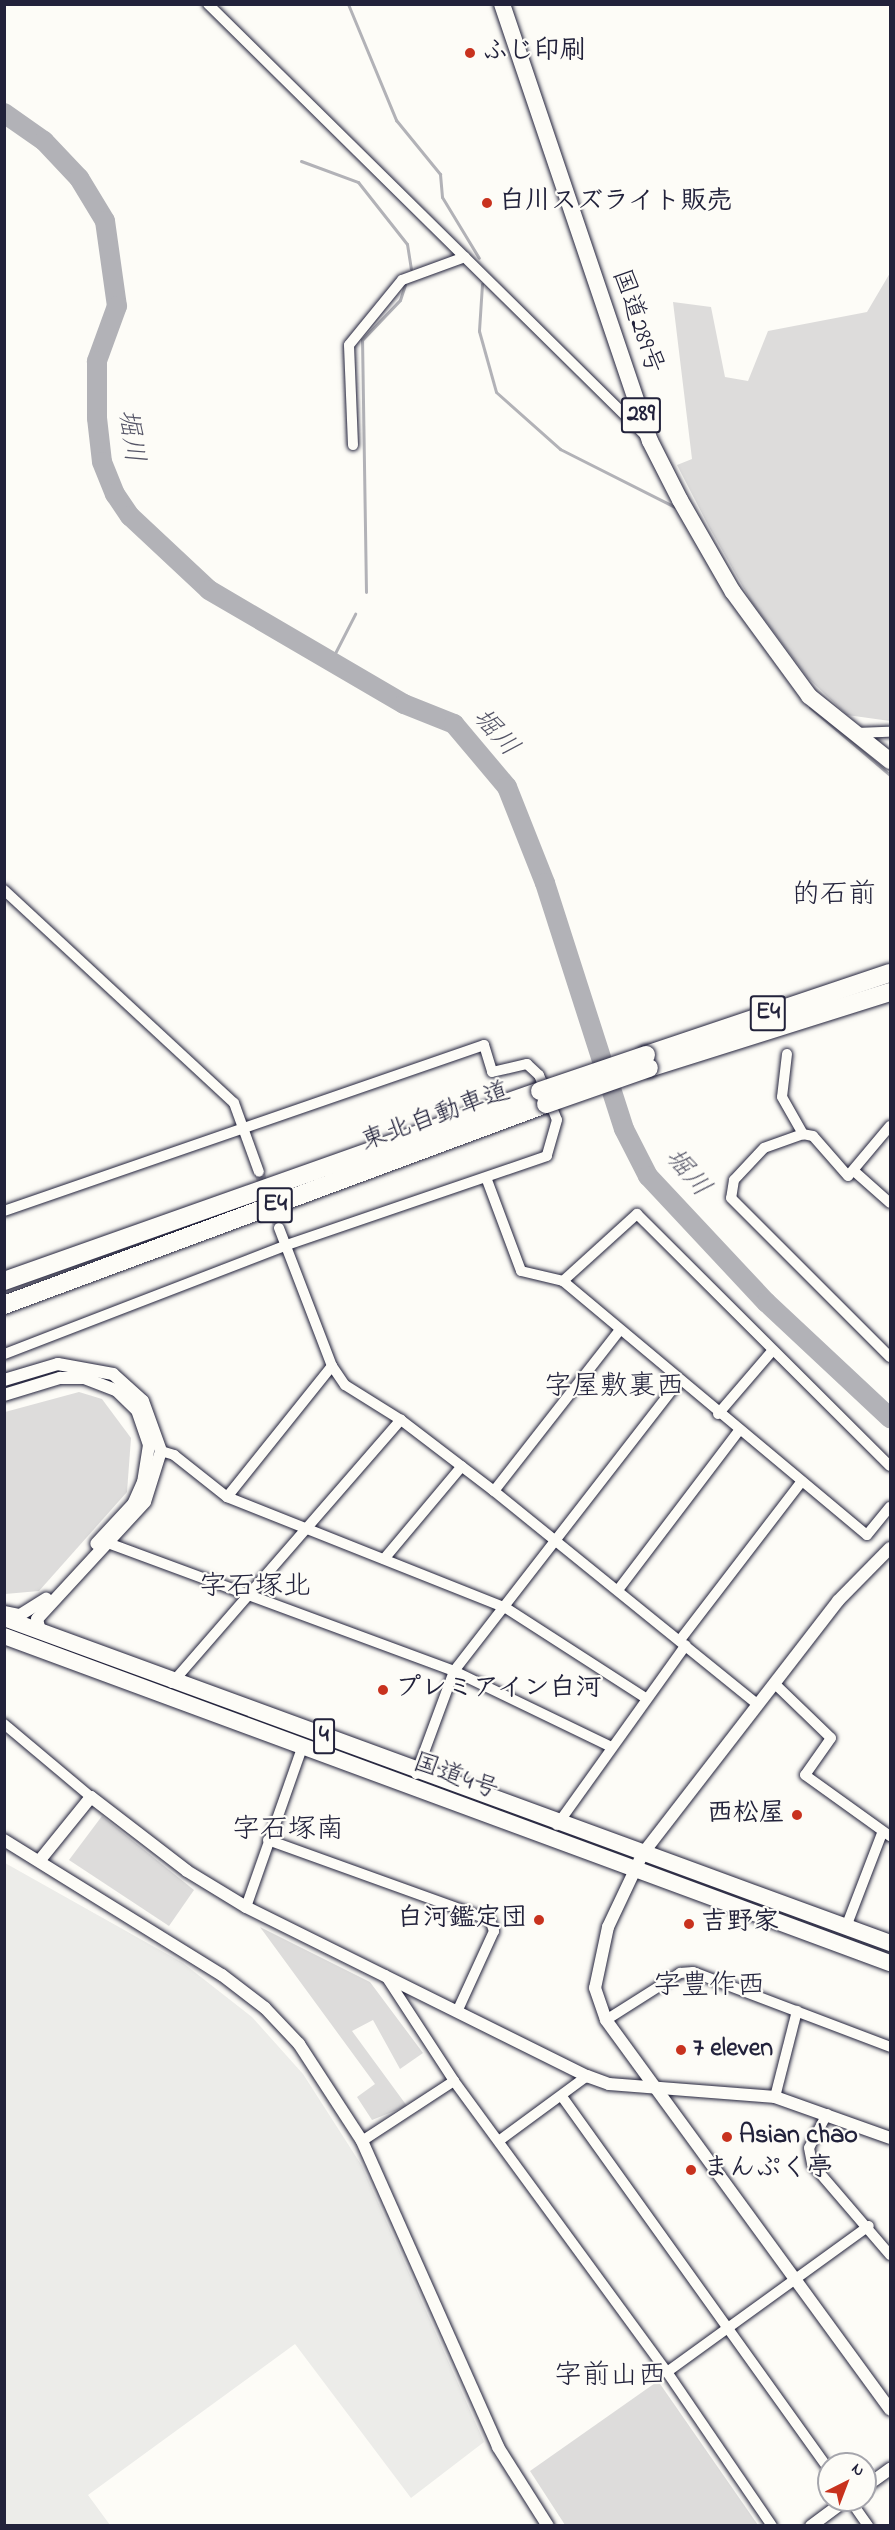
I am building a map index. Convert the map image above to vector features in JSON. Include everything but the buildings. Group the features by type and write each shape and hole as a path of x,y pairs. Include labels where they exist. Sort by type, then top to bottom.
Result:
{"highway":[{"name":"国道289号","path":"502,4 650,441 733,592 809,696 851,734 891,761"},
{"name":"東北自動車道","path":"4,1281 543,1098 891,973"},
{"name":"東北自動車道","path":"647,1061 891,992"},
{"name":"東北自動車道","path":"4,1305 543,1098"},
{"name":"国道4号","path":"4,1618 172,1683 418,1769 891,1944"},
{"name":"国道4号","path":"4,1636 409,1789 891,1963"}],"street":[{"path":"208,4 650,441"},
{"path":"352,445 349,345 402,280 465,257"},
{"path":"851,734 891,732"},
{"path":"4,890 234,1103 259,1172"},
{"path":"4,1211 484,1045 492,1072 527,1064 539,1075 558,1120 547,1156 487,1180 287,1245 4,1354"},
{"path":"787,1054 782,1097 803,1134"},
{"path":"891,1126 848,1176 813,1136 803,1134 764,1148 734,1180 731,1198 891,1357"},
{"path":"854,1171 891,1203"},
{"path":"487,1180 521,1272 563,1281 738,1432 867,1535 891,1507"},
{"path":"563,1281 638,1214 891,1466"},
{"path":"279,1227 332,1366 345,1385 401,1420 462,1466 758,1704"},
{"path":"494,1491 620,1330"},
{"path":"718,1414 773,1350"},
{"path":"4,1380 58,1364 113,1374 143,1401 161,1451 145,1502 37,1619 40,1631"},
{"path":"227,1497 332,1366"},
{"path":"4,1395 60,1378 102,1382 137,1410 149,1445 133,1504 38,1608 21,1615 4,1612"},
{"path":"409,1789 454,1671 506,1608 679,1381"},
{"path":"172,1683 401,1420"},
{"path":"618,1590 738,1432"},
{"path":"161,1451 174,1455 227,1497 506,1608 644,1697"},
{"path":"384,1559 462,1466"},
{"path":"549,1840 609,1746 802,1481"},
{"path":"108,1543 454,1671 609,1746"},
{"path":"891,1548 838,1602 644,1853 635,1869 596,1970 595,1997 606,2020 659,2086 891,2410"},
{"path":"774,1683 831,1738 805,1775 886,1835 846,1927"},
{"path":"4,1724 91,1797 187,1871 246,1907 384,1972 458,2012 587,2076 609,2084 659,2086 775,2097 891,2138"},
{"path":"246,1907 268,1840 303,1748"},
{"path":"40,1860 91,1797"},
{"path":"4,1840 40,1860 265,2008 319,2071 362,2142 498,2447 548,2526"},
{"path":"268,1840 490,1920 494,1931 458,2012"},
{"path":"384,1972 454,2081 500,2140 667,2372 772,2526"},
{"path":"606,2020 680,1973 693,1972 891,2047"},
{"path":"775,2097 797,2011"},
{"path":"500,2140 563,2098 587,2076"},
{"path":"362,2142 454,2081"},
{"path":"563,2098 817,2453"},
{"path":"827,2114 807,2154 891,2255"},
{"path":"667,2372 869,2226"},
{"path":"877,2479 891,2469"},
{"path":"811,2526 831,2512"},
{"path":"857,2512 868,2526"}],"shaded area":[{"path":"890,273 890,721 847,715 808,678 751,601 709,527 677,465 692,459 673,302 711,307 725,377 748,381 768,331 867,312"},
{"path":"79,1392 102,1399 131,1438 127,1492 39,1591 5,1594 5,1412"},
{"path":"102,1816 194,1890 169,1926 69,1860"},
{"path":"5,1863 183,1963 252,2017 303,2074 362,2166 484,2442 411,2498 295,2344 88,2495 110,2525 5,2525"},
{"path":"260,1927 370,1982 423,2053 400,2069 373,2020 352,2031 407,2106 372,2120 357,2097 375,2084"},
{"path":"658,2381 758,2525 565,2525 530,2471"}],"waterway":[{"path":"348,4 396,120 440,174 442,197 479,258"},
{"name":"堀川","path":"4,113 44,141 79,178 105,221 117,306 97,361 97,418 102,462 115,494 130,516 209,590 404,704 454,724 507,787 545,883 624,1129 648,1176 766,1302 890,1418"},
{"path":"301,161 358,182 407,244 411,269"},
{"path":"482,284 479,331 496,392 560,449 675,507"},
{"path":"366,592 362,340 400,300 405,285"},
{"path":"332,659 355,614"},
{"path":"810,707 890,775"}],"tunnel":[{"path":"259,1172 279,1228"}],"place":[{"name":"ふじ印刷","path":"470,53"},
{"name":"白川スズライト販売","path":"487,203"},
{"name":"プレミアイン白河","path":"383,1690"},
{"name":"西松屋","path":"797,1815"},
{"name":"白河鑑定団","path":"539,1920"},
{"name":"吉野家","path":"689,1924"},
{"name":"7 eleven","path":"681,2050"},
{"name":"Asian chao","path":"727,2137"},
{"name":"まんぷく亭","path":"691,2170"}],"district":[{"name":"的石前","path":"834,896"},
{"name":"字屋敷裏西","path":"614,1388"},
{"name":"字石塚北","path":"255,1588"},
{"name":"字石塚南","path":"288,1831"},
{"name":"字豊作西","path":"709,1987"},
{"name":"字前山西","path":"610,2377"}]}
